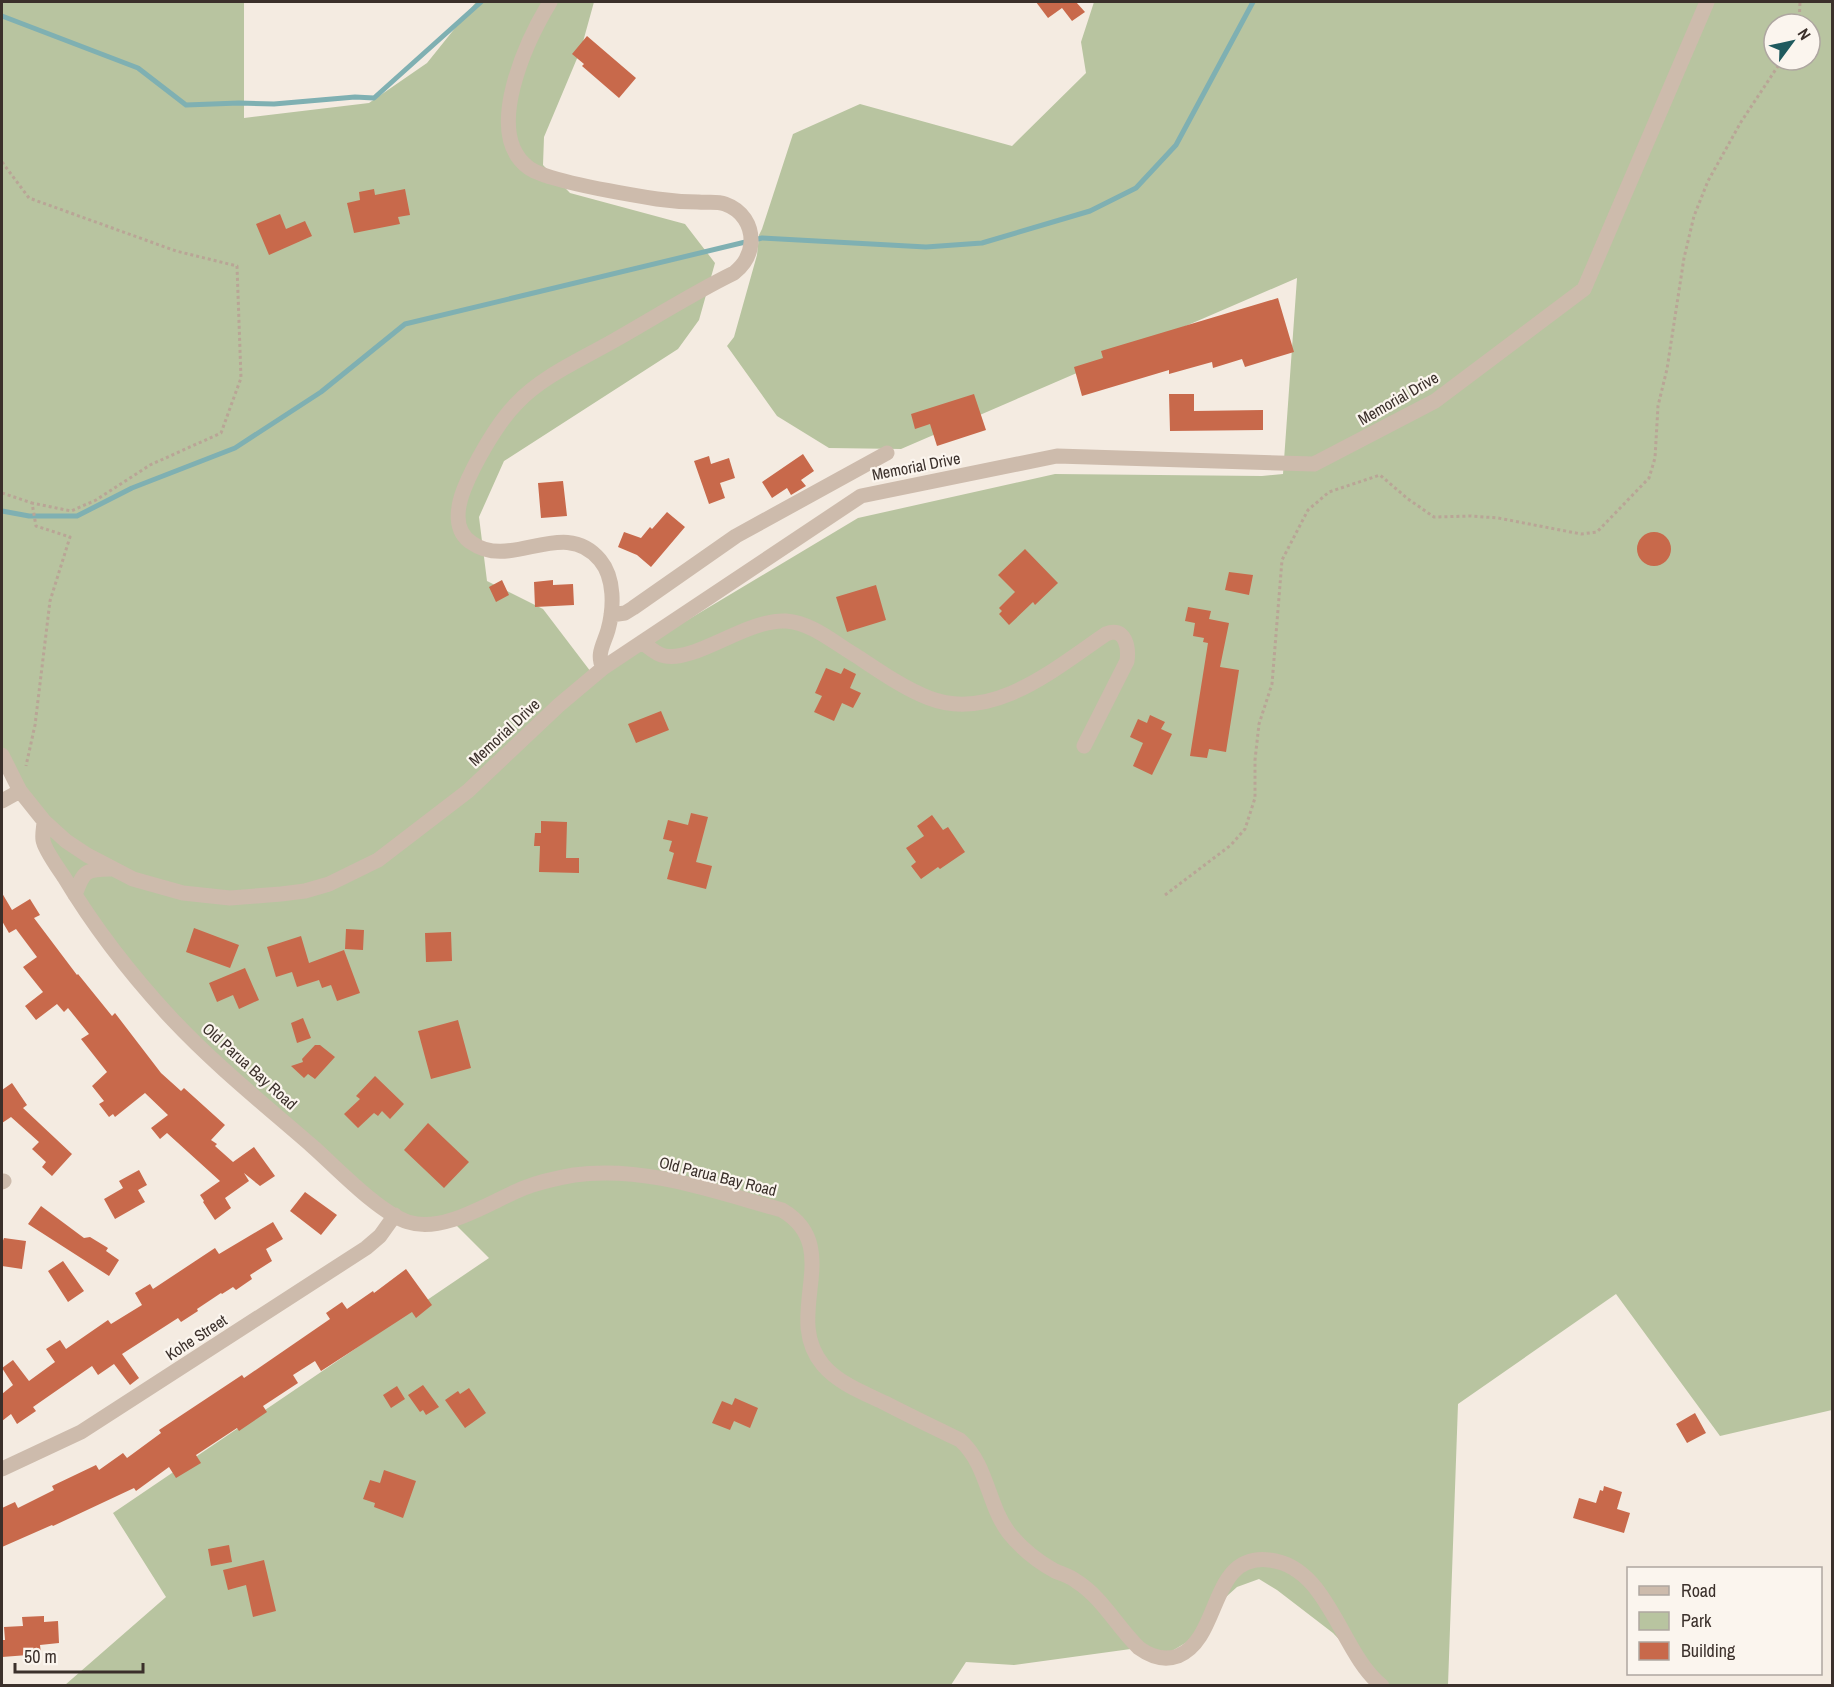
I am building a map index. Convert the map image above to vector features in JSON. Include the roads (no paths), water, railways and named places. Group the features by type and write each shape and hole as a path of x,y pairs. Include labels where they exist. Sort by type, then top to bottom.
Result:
{"street":[{"path":"550,2 525,47 509,112 508,128 512,145 520,160 536,172 576,183 656,199 725,204 745,219 751,235 748,256 734,273 561,371 531,390 514,405 468,479 462,496 457,513 459,523 465,537 479,548 498,552 567,542 582,545 600,559 609,576 611,591 611,615 599,656 603,668"},
{"name":"Memorial Drive","path":"2,755 20,791 44,821 66,841 110,869 133,879 183,893 230,898 305,891 329,884 378,860 468,791 559,705 603,668 861,496 1057,456 1314,464 1435,401 1584,289 1707,2"},
{"path":"611,615 625,613 736,536 887,453"},
{"path":"642,642 654,652 674,657 763,624 794,622 819,632 917,693 942,702 967,705 999,698 1023,688 1106,634 1115,632 1123,636 1126,642 1128,652 1126,661 1084,746"},
{"path":"2,801 20,791"},
{"name":"Old Parua Bay Road","path":"44,821 43,842 75,895 92,920 173,1020 210,1056 333,1165 394,1215 408,1222 433,1224 466,1215 533,1185 574,1175 596,1174 619,1174 679,1182 782,1210 793,1216 809,1238 813,1254 807,1328 810,1341 822,1364 831,1373 853,1387 960,1440 971,1450 980,1466 998,1514 1007,1530 1019,1544 1033,1557 1076,1581 1095,1596 1139,1648 1148,1654 1172,1658 1193,1647 1205,1630 1224,1583 1231,1573 1254,1560 1269,1560 1296,1569 1312,1584 1327,1604 1359,1660 1382,1686"},
{"path":"75,895 81,878 86,872 92,869 110,869"},
{"name":"Kohe Street","path":"2,1469 81,1432 366,1248 380,1236 394,1215"}],"waterway":[{"path":"2,16 138,68 186,105 274,104 355,97 374,98 481,2"},
{"path":"2,511 29,516 77,516 132,488 235,448 321,392 405,324 762,238 926,247 982,243 1090,211 1136,188 1176,145 1253,2"}]}
